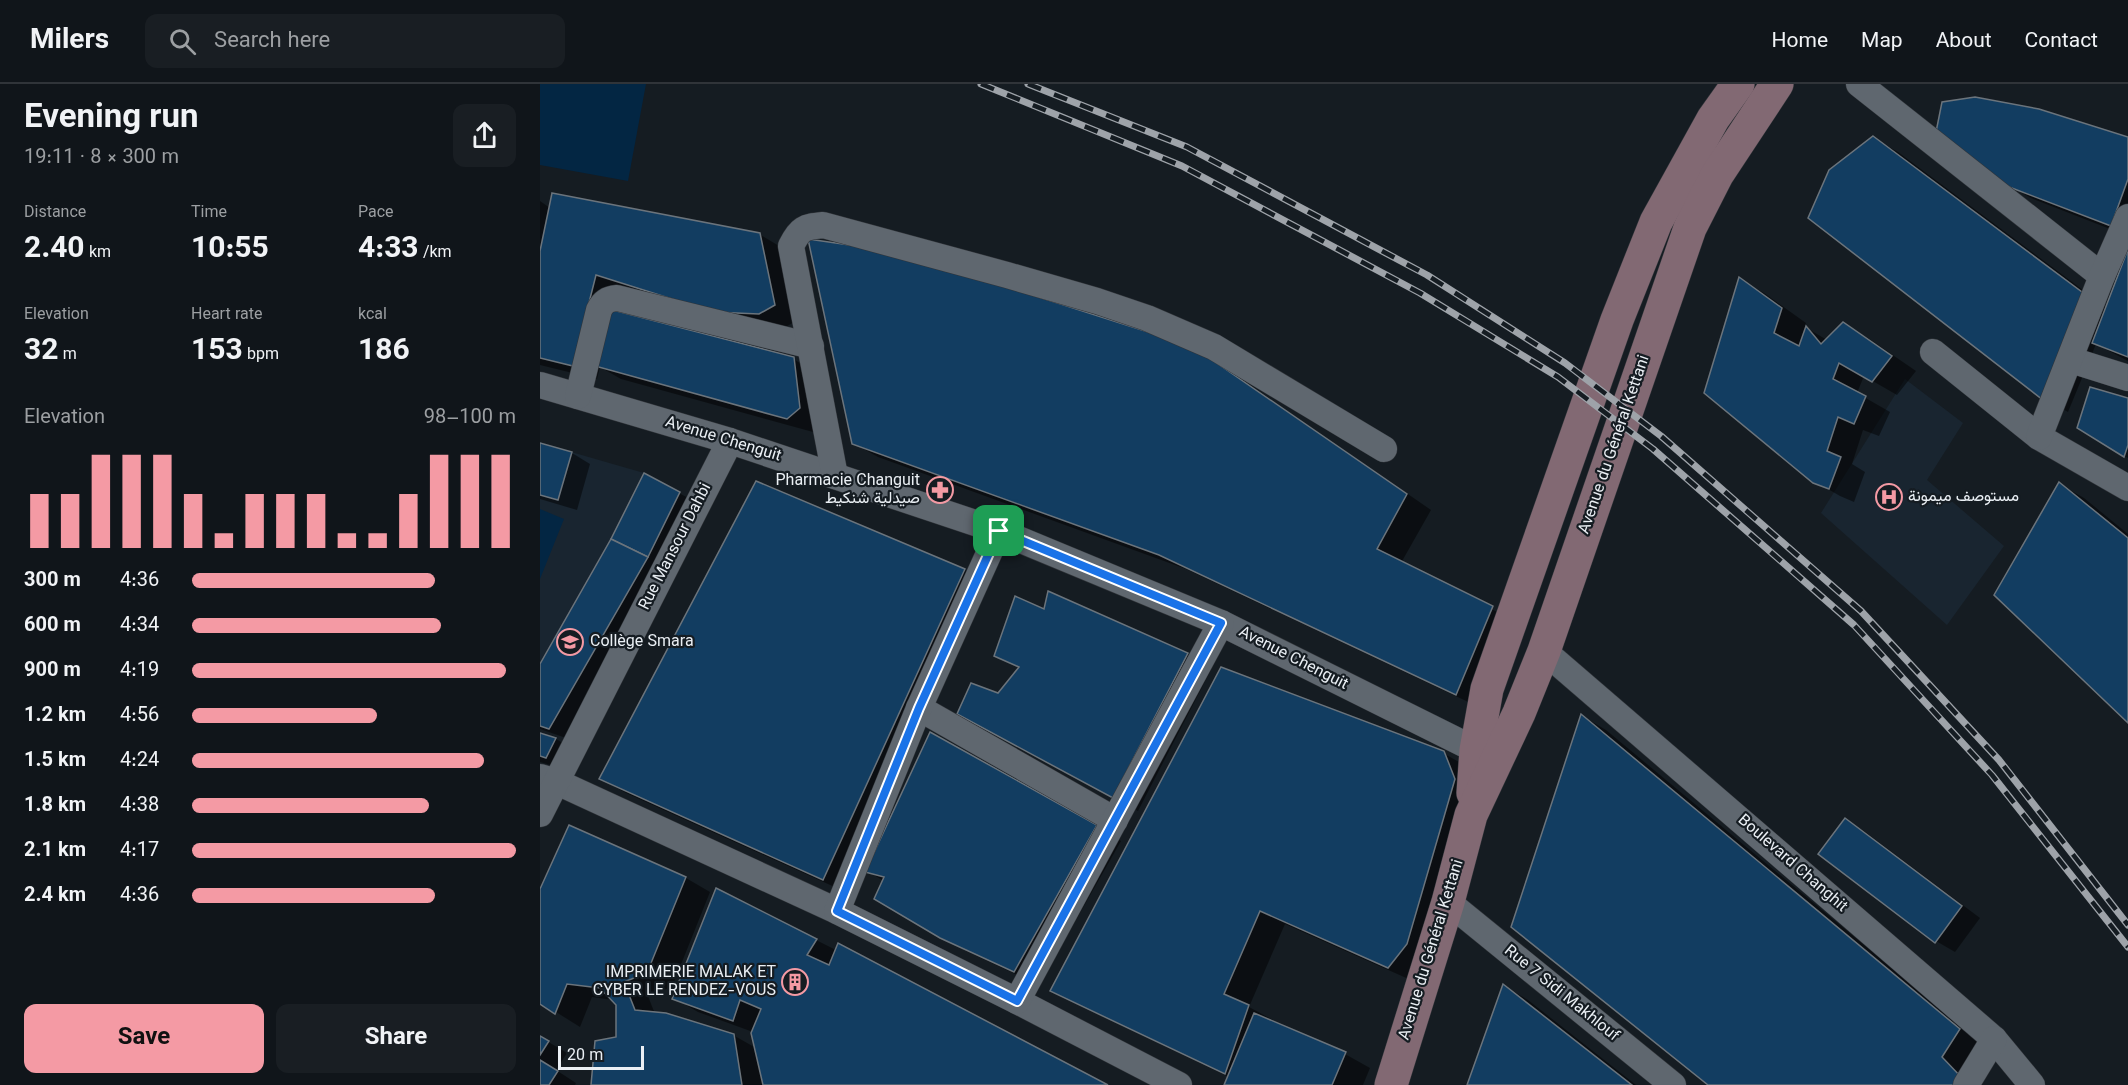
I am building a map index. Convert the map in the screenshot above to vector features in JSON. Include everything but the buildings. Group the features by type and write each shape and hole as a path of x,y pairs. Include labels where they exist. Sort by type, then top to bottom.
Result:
{"street":[{"name":"Avenue du Général Kettani","path":"1391,1085 1448,902 1487,753 1487,689 1622,309 1656,222 1713,119 1738,84"},
{"name":"Avenue du Général Kettani","path":"1487,753 1519,713 1544,651 1690,228 1717,175 1777,84"},
{"path":"1859,84 2102,276"},
{"path":"2039,437 2102,276 2128,217"},
{"path":"835,476 792,246 797,234 807,227 824,225 1018,278 1147,318 1214,347 1384,449"},
{"path":"578,396 599,310 603,303 617,297 811,346"},
{"path":"1934,352 2039,437 2128,488"},
{"path":"2071,360 2128,378"},
{"name":"Avenue Chenguit","path":"540,385 730,441 999,531 1221,623 1487,753"},
{"name":"Rue Mansour Dahbi","path":"540,814 548,779 730,441"},
{"path":"837,911 919,708 999,531"},
{"path":"1017,1001 1221,623"},
{"name":"Boulevard Changhit","path":"1544,651 1994,1039 2032,1085"},
{"path":"919,708 1115,820"},
{"path":"548,779 837,911 1179,1085"},
{"name":"Rue 7 Sidi Makhlouf","path":"1448,902 1673,1085"},
{"path":"1966,1085 1994,1039"}],"shaded area":[{"path":"540,84 646,84 628,181 540,165"},
{"name":"مستوصف ميمونة","path":"1905,379 1963,423 1927,480 2004,546 1947,625 1821,513"},
{"name":"Collège Smara","path":"540,443 644,473 648,557 549,729 540,726"},
{"path":"540,509 564,519 540,579"}],"railway":[{"path":"981,84 1182,166 1420,293 1558,377 1653,449 1854,625 1992,775 2128,947"},
{"path":"1028,84 1187,147 1427,275 1565,363 1661,436 1861,611 1999,760 2128,925"}],"place":[{"name":"Pharmacie Changuit صيدلية شنكيط","path":"940,490"},
{"name":"مستوصف ميمونة","path":"1889,497"},
{"name":"Collège Smara","path":"570,642"},
{"name":"IMPRIMERIE MALAK ET CYBER LE RENDEZ-VOUS","path":"795,982"}],"route":[{"path":"999,531 1221,623 1017,1001 837,911 919,708 999,531"}]}
